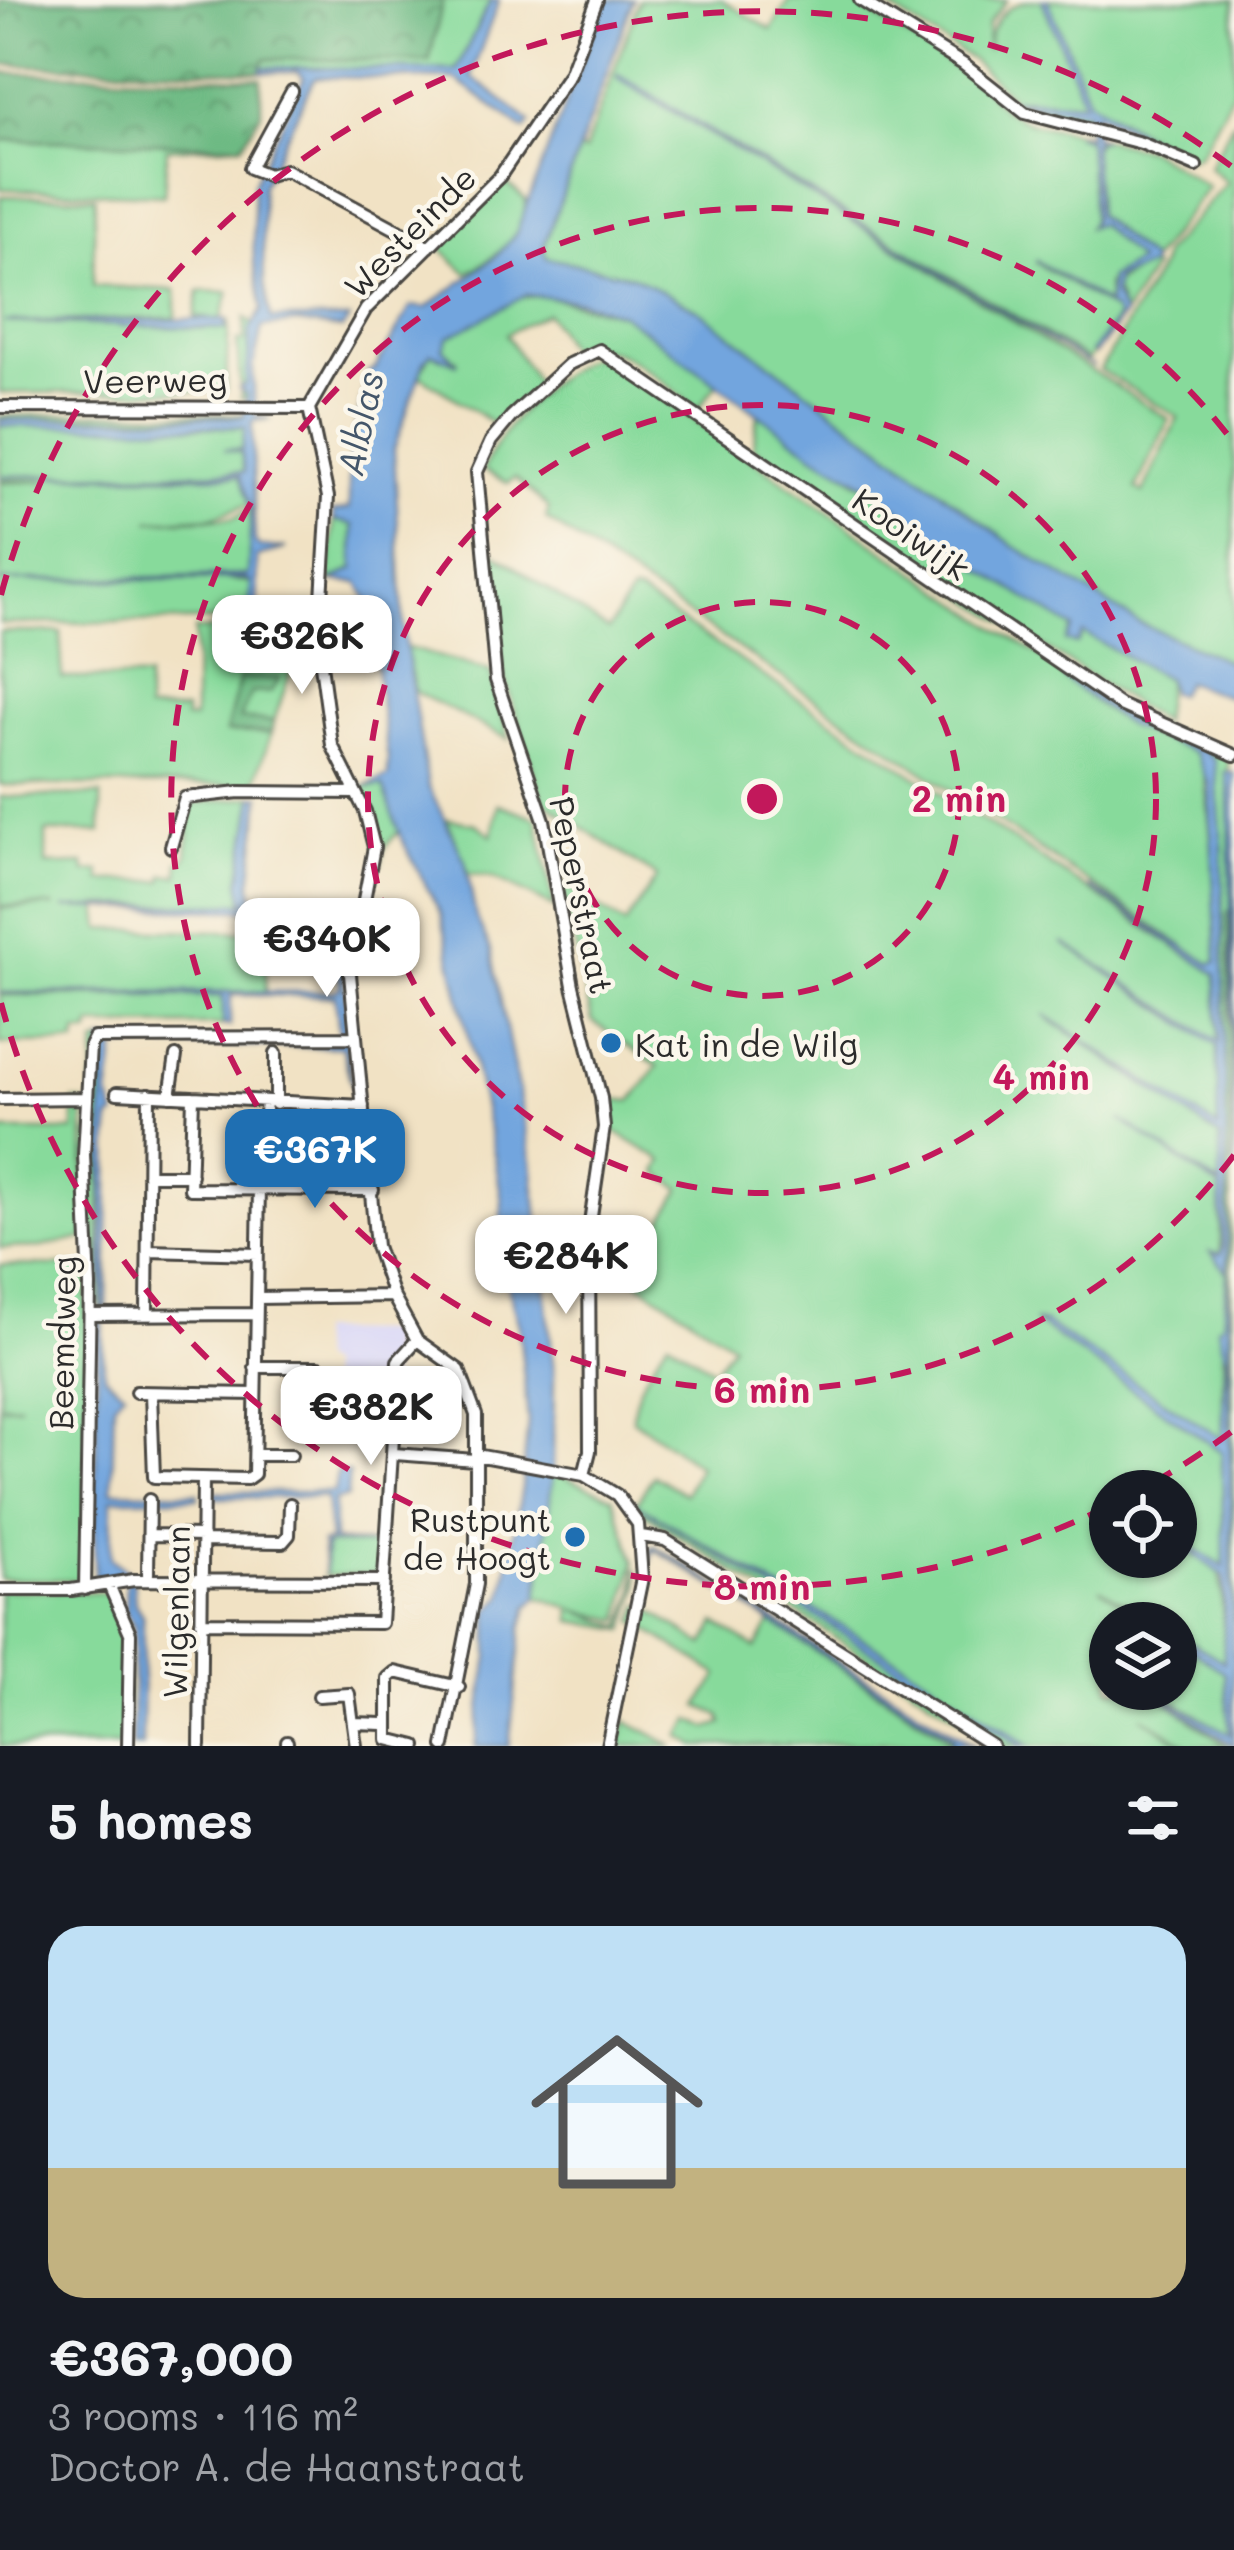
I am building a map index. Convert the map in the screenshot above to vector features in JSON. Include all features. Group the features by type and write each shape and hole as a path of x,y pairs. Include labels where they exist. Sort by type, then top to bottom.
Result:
{"street":[{"name":"Westeinde","path":"309,408 366,309 500,176 569,74 597,0"},
{"path":"860,0 963,64 1025,113 1141,142 1196,166"},
{"path":"292,91 250,169 262,173 286,170 429,247"},
{"name":"Kooiwijk","path":"569,364 599,350 616,358 1120,706 1234,755"},
{"name":"Peperstraat","path":"569,364 511,417 491,441 477,472 496,680 544,820 573,986 602,1098 604,1127 589,1230 590,1442 584,1475"},
{"name":"Veerweg","path":"0,407 309,408"},
{"path":"309,408 328,497 319,650 332,746 374,847 350,962 352,1037 379,1262 417,1340 453,1363 476,1414 476,1584 444,1746"},
{"path":"171,847 185,798 239,792 354,793"},
{"name":"Beemdweg","path":"86,1589 87,1098 94,1038 352,1037"},
{"path":"152,1393 151,1475 251,1477 259,1187 276,1053"},
{"path":"170,1096 176,1056"},
{"path":"117,1093 363,1106"},
{"path":"148,1313 149,1094"},
{"path":"193,1097 190,1189 373,1190"},
{"path":"0,1099 87,1098"},
{"path":"148,1175 191,1175"},
{"path":"148,1251 258,1254"},
{"path":"257,1298 393,1296"},
{"path":"90,1315 256,1314"},
{"path":"201,1622 381,1623 398,1361 417,1340"},
{"path":"255,1367 319,1367"},
{"path":"136,1392 255,1394"},
{"path":"395,1454 550,1467 584,1475 625,1503 641,1536 640,1592 621,1658 607,1746"},
{"path":"255,1455 291,1455"},
{"name":"Wilgenlaan","path":"200,1746 203,1479"},
{"path":"148,1574 149,1501"},
{"path":"148,1535 283,1542 289,1535 290,1504"},
{"path":"641,1536 665,1540 992,1746"},
{"path":"0,1590 86,1589 129,1580 384,1581"},
{"path":"109,1585 130,1633 128,1746"},
{"path":"416,1746 388,1739 388,1678 395,1672 459,1688"},
{"path":"319,1696 349,1694 356,1746"},
{"path":"354,1723 383,1724"}],"shaded area":[{"path":"317,1331 390,1332 390,1413 327,1412 327,1366 319,1360"}],"green space":[{"path":"0,0 443,0 429,61 264,59 261,72 4,65 0,63"},
{"path":"443,0 491,0 456,70 262,67 263,59 429,61"},
{"path":"639,0 722,0 771,30 789,0 850,0 980,84 1004,110 1030,123 1088,135 1079,135 1088,139 1093,220 1089,227 1099,223 1138,260 1107,284 1108,305 1035,262 1114,311 1117,318 1088,360 618,75 1169,419 1136,489 1143,493 1178,417 1100,370 1160,268 1163,254 1227,182 1209,167 1234,120 1234,664 1139,623 1014,546 698,310 632,276 547,258 543,249 579,149 585,151"},
{"path":"877,0 1007,0 988,24 987,51 992,29 1003,13 1020,3 1042,0 1085,102 1013,98 972,60"},
{"path":"1048,0 1234,0 1234,89 1199,155 1186,158 1089,100"},
{"path":"0,73 261,78 261,113 242,145 0,140"},
{"path":"1020,103 1084,109 1089,127"},
{"path":"1100,138 1150,150 1208,187 1151,261 1097,215 1093,147"},
{"path":"0,140 242,145 167,149 164,195 0,189"},
{"path":"502,179 526,200 520,225 498,253 467,273 438,246"},
{"path":"0,196 95,197 93,286 176,290 176,318 10,322 225,329 229,319 226,391 0,393"},
{"path":"1145,265 1153,268 1124,315 1113,285"},
{"path":"199,291 229,292 221,320 195,317"},
{"path":"543,296 622,314 718,382 698,409 621,354 588,349 572,355 547,313 506,334 538,385 497,426 419,375 431,353 458,361 443,349 448,337 514,298"},
{"path":"245,318 252,323 247,398 241,398 237,341 244,341"},
{"path":"590,357 607,359 1001,631 1141,719 1228,758 1232,901 1234,864 1234,915 1232,908 1228,911 1234,1622 1228,1276 1223,1440 1037,1323 1222,1452 1224,1568 1197,1551 1197,1470 1089,1470 1089,1578 1197,1578 1197,1556 1220,1571 1225,1663 1197,1646 1197,1602 1124,1602 1100,1588 1121,1602 1089,1602 1089,1710 1178,1710 1227,1746 1189,1746 1141,1716 1184,1746 1003,1746 634,1507 653,1475 685,1494 699,1466 633,1419 636,1398 650,1368 668,1340 714,1370 732,1344 593,1253 592,1222 644,1252 681,1189 657,1172 663,1161 609,1128 611,1099 632,1101 658,1066 592,1021 561,882 625,925 657,877 543,801 503,673 490,550 608,630 631,593 638,593 1216,974 1219,1043 1065,944 1217,1046 1218,1129 1048,1018 1220,1137 1221,1186 1164,1148 1220,1188 1221,1261 1227,1271 1222,846 1211,755 1130,720 1062,676 1109,713 1196,753 1204,770 1217,900 1217,962 1212,965 546,519 549,508 515,478 508,483 483,470 502,436 557,378"},
{"path":"758,414 1074,629 1067,640 1080,640 1082,632 1167,679 1162,722 953,589 753,447"},
{"path":"245,415 0,420 0,416"},
{"path":"0,426 245,428 242,449 232,450 241,452 244,472 167,475 240,476 250,504 212,517 149,521 234,518 251,509 249,574 229,580 251,582 248,620 0,624 0,483 46,481 0,480"},
{"path":"334,520 352,522 354,569 329,581"},
{"path":"289,629 289,677 274,721 239,720 251,692 267,693 240,678 227,732 271,733 254,785 0,785 0,632 61,632 62,678 147,678 147,711 185,711 185,719 194,719 195,630"},
{"path":"405,647 490,671 509,739 415,692"},
{"path":"240,678 280,678 271,692 251,693 240,719 274,721 271,733 226,732"},
{"path":"383,785 399,831 384,848 381,865 374,819 358,788"},
{"path":"101,795 101,832 46,832 46,865 84,864 85,872 100,871 101,881 163,881 164,875 179,875 179,862 187,857 191,804 254,796 240,882 244,903 98,906 101,929 266,932 266,991 0,993 0,908 55,906 0,906 0,797"},
{"path":"498,804 537,818 554,907 492,877 469,874 447,819 476,824 492,835"},
{"path":"0,995 223,996 223,1025 91,1026 90,1033 77,1033 76,1043 0,1044"},
{"path":"103,1041 99,1306 93,1296 87,1153 96,1044"},
{"path":"74,1101 83,1102 85,1238 41,1247 0,1248 0,1131 74,1131"},
{"path":"0,1265 87,1266 86,1580 0,1579 0,1406 21,1405 0,1404"},
{"path":"553,1472 613,1497 635,1562 620,1620 574,1610 622,1627 635,1593 637,1568 639,1586 625,1630 572,1621 571,1608 538,1597"},
{"path":"326,1544 383,1544 380,1574 324,1576"},
{"path":"0,1590 107,1593 127,1626 125,1746 0,1746"},
{"path":"641,1604 704,1645 716,1623 756,1648 771,1622 954,1742 696,1746 680,1736 691,1720 708,1728 723,1723 720,1715 699,1706 719,1675 635,1622"},
{"path":"1197,1654 1225,1673 1230,1735 1189,1710 1197,1710"},
{"path":"626,1720 671,1745 672,1746 620,1746"}],"water":[{"path":"491,0 499,0 471,76 531,122 525,130 455,79 315,77 262,186 264,282 271,319 349,319 342,329 297,323 262,327 253,367 255,416 271,419 252,421 255,542 259,547 286,548 257,557 258,614 290,617 292,622 237,621 248,620 251,582 245,579 0,581 248,575 251,509 240,476 0,476 244,472 241,452 224,450 242,449 245,427 0,426 0,420 244,417 247,395 239,388 246,384 250,329 262,310 254,261 253,184 304,78 298,72 261,72 262,67 456,70"},
{"name":"Alblas","path":"605,0 633,0 543,249 547,258 633,276 698,310 1014,546 1139,623 1234,664 1234,699 1186,682 1178,694 1170,693 1167,679 1083,633 1077,644 1066,641 1073,628 961,557 866,484 816,456 622,314 580,301 527,295 448,337 443,348 458,364 431,353 424,362 394,449 404,637 428,786 465,861 476,917 491,950 532,1161 554,1370 553,1472 544,1553 538,1597 528,1607 522,1629 509,1746 475,1746 489,1656 489,1610 503,1597 522,1487 528,1421 519,1326 500,1260 502,1202 495,1158 441,914 401,838 383,786 363,787 388,776 388,759 367,598 359,583 331,581 354,569 353,525 334,520 333,512 349,509 349,458 368,372 375,369 411,306 426,308 497,256 516,233"},
{"path":"1042,0 1048,0 1089,100 1187,161 1095,112 1094,136 1104,140 1095,140 1093,147 1097,215 1151,261 1150,266 1116,279 1114,296 1124,315 1095,354 1091,352 1117,318 1114,311 1035,260 1108,304 1110,278 1138,261 1099,224 1089,227 1093,219 1088,139 1075,135 1088,135 1087,111 1014,102 1013,98 1084,102"},
{"path":"618,74 1094,367 617,78"},
{"path":"226,319 226,329 4,322"},
{"path":"1065,673 1130,720 1205,751 1215,761 1222,846 1234,1746 1180,1710 1230,1734 1225,1673 1197,1654 1197,1646 1224,1662 1224,1576 1197,1557 1197,1550 1224,1567 1222,1452 1034,1321 1045,1323 1222,1439 1226,1358 1217,1326 1223,1324 1227,1272 1211,1252 1221,1254 1223,1246 1220,1188 1120,1119 1220,1185 1220,1137 1044,1014 1218,1128 1217,1046 1062,942 1219,1042 1216,974 1089,887 1211,964 1217,962 1209,785 1195,753 1128,726 1064,679"},
{"path":"1225,772 1234,773 1234,1167 1229,790"},
{"path":"254,796 261,796 251,883 255,901 342,906 347,1046 355,1099 342,1047 116,1046 109,1096 116,1116 110,1120 107,1310 103,1310 103,1041 340,1041 335,996 231,995 230,1026 223,1025 223,996 0,993 335,991 340,987 332,911 64,908 244,903 240,882"},
{"path":"103,1318 104,1375 124,1392 114,1403 112,1491 198,1493 198,1498 112,1499 111,1558 133,1576 135,1604 143,1617 142,1746 132,1746 134,1625 125,1612 126,1577 94,1579 98,1321"},
{"path":"337,1472 349,1473 347,1497 334,1500 334,1541 375,1544 326,1544 325,1575 322,1543 330,1541 326,1497 210,1498 210,1492 334,1492"},
{"path":"631,1500 909,1666 1030,1746 1022,1746"},
{"path":"655,1546 976,1746 961,1742 951,1746 953,1737 658,1551 653,1550 649,1566 650,1548"}],"place":[{"name":"Kat in de Wilg","path":"611,1043"},
{"name":"Rustpunt de Hoogt","path":"575,1537"}]}
